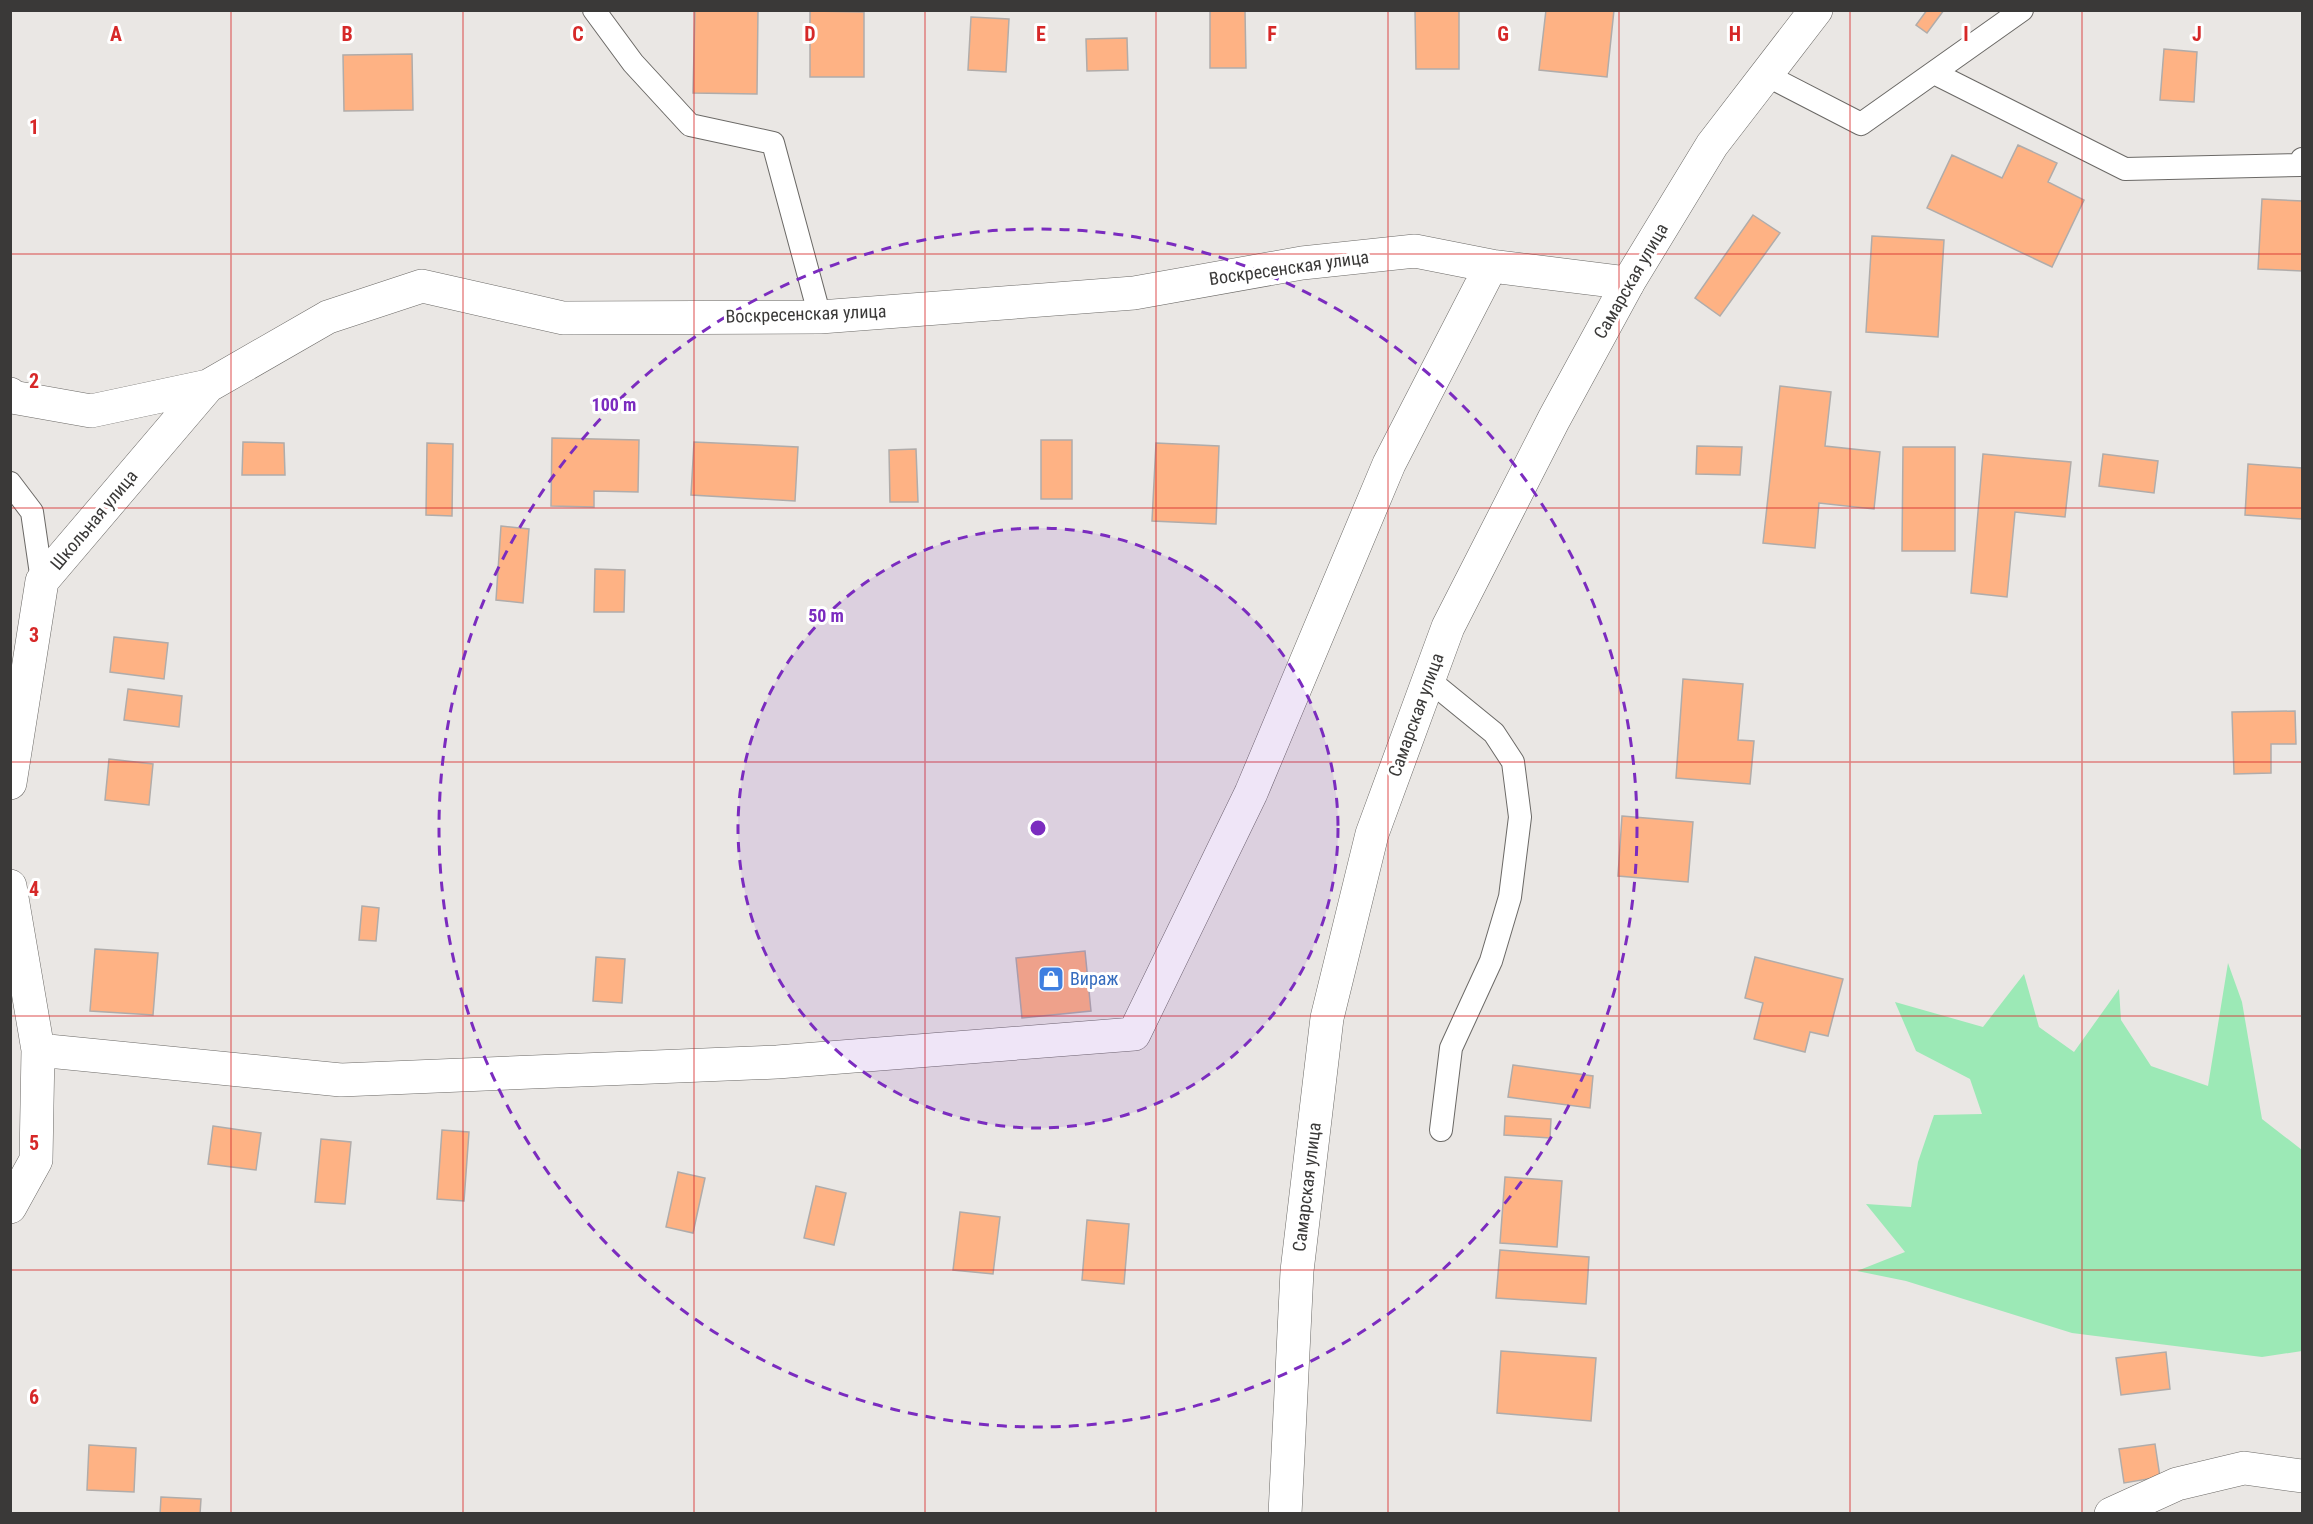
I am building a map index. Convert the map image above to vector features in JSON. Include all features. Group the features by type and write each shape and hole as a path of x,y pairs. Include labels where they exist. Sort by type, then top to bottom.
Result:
{"street":[{"name":"Самарская улица","path":"1285,1514 1296,1271 1327,1018 1372,834 1448,627 1554,419 1628,283 1712,145 1816,10"},
{"name":"Воскресенская улица","path":"10,394 12,397 91,411 208,386 328,316 422,285 563,318 820,317 1134,292 1302,263 1415,251 1491,266 1628,283"},
{"path":"38,1050 341,1080 777,1062 1134,1034 1251,793 1389,464 1491,266"},
{"name":"Школьная улица","path":"10,783 42,581 208,386"},
{"path":"10,886 38,1050 36,1160 10,1207"},
{"path":"2111,1514 2177,1484 2244,1468 2302,1476"}],"lane":[{"path":"594,10 633,63 690,125 773,143 820,317"},
{"path":"1766,75 1862,124 2022,10"},
{"path":"1934,73 2125,170 2300,165 2302,159"},
{"path":"10,483 32,512 42,581"},
{"path":"1429,680 1494,733 1513,762 1520,817 1510,897 1491,961 1451,1048 1441,1130"}],"green space":[{"path":"2228,963 2242,1002 2262,1119 2302,1150 2302,1351 2262,1357 2072,1333 1906,1281 1857,1271 1905,1252 1866,1204 1911,1207 1918,1162 1934,1115 1982,1114 1970,1079 1916,1051 1895,1002 1983,1027 2024,974 2039,1027 2074,1052 2119,989 2121,1020 2151,1066 2208,1086"}],"building":[{"path":"695,10 758,10 757,94 693,93"},
{"path":"1210,10 1245,10 1246,68 1210,68"},
{"path":"1415,10 1459,10 1459,69 1416,69"},
{"path":"1546,10 1614,10 1607,77 1539,70"},
{"path":"1927,10 1944,10 1927,33 1916,25"},
{"path":"810,11 864,12 864,77 810,77"},
{"path":"971,17 1009,19 1006,72 968,70"},
{"path":"1127,38 1128,70 1087,71 1086,39"},
{"path":"2164,49 2197,52 2194,102 2160,100"},
{"path":"412,54 413,110 344,111 343,55"},
{"path":"2018,145 2057,163 2048,182 2084,200 2052,267 1927,208 1952,155 2002,178"},
{"path":"2262,199 2302,201 2302,271 2258,269"},
{"path":"1753,215 1780,233 1720,316 1695,298"},
{"path":"1872,236 1944,240 1938,337 1866,332"},
{"path":"1780,386 1831,392 1825,446 1880,452 1874,509 1819,503 1815,548 1763,543"},
{"path":"552,438 639,440 638,492 594,491 594,507 551,506"},
{"path":"1041,440 1072,440 1072,499 1041,499"},
{"path":"243,442 284,443 285,475 242,475"},
{"path":"694,442 798,447 795,501 691,495"},
{"path":"427,443 453,444 452,516 426,515"},
{"path":"1156,443 1219,446 1216,524 1152,521"},
{"path":"1697,446 1742,447 1740,475 1696,474"},
{"path":"1903,447 1955,447 1955,551 1902,551"},
{"path":"916,449 918,502 890,502 889,450"},
{"path":"1983,454 2071,462 2065,517 2015,512 2007,597 1971,593"},
{"path":"2103,454 2158,461 2154,493 2099,486"},
{"path":"2248,464 2302,468 2302,519 2245,515"},
{"path":"501,526 529,529 523,603 496,600"},
{"path":"595,569 625,570 624,612 594,612"},
{"path":"114,637 168,643 164,679 110,672"},
{"path":"1683,679 1743,684 1738,740 1754,741 1750,784 1676,778"},
{"path":"128,689 182,696 179,727 124,720"},
{"path":"2295,711 2296,744 2271,744 2271,773 2234,774 2232,712"},
{"path":"109,759 153,764 149,805 105,800"},
{"path":"1622,816 1693,822 1688,882 1618,876"},
{"path":"362,906 379,908 376,941 359,940"},
{"path":"95,949 158,953 153,1015 90,1011"},
{"path":"1085,951 1091,1011 1022,1018 1016,958"},
{"path":"596,957 625,959 622,1003 593,1001"},
{"path":"1755,957 1843,979 1828,1036 1810,1032 1805,1052 1754,1039 1763,1003 1745,998"},
{"path":"1513,1065 1593,1076 1590,1108 1508,1097"},
{"path":"1505,1116 1551,1119 1550,1138 1504,1135"},
{"path":"213,1126 261,1133 256,1170 208,1164"},
{"path":"442,1130 469,1132 464,1201 437,1199"},
{"path":"321,1139 351,1142 345,1204 315,1202"},
{"path":"678,1172 705,1178 693,1233 666,1227"},
{"path":"1505,1177 1562,1181 1557,1247 1500,1243"},
{"path":"816,1186 846,1193 834,1245 804,1238"},
{"path":"960,1212 1000,1217 993,1274 953,1270"},
{"path":"1087,1220 1129,1224 1124,1284 1082,1280"},
{"path":"1500,1250 1589,1257 1586,1304 1496,1298"},
{"path":"1501,1351 1596,1358 1591,1421 1497,1413"},
{"path":"2166,1352 2170,1389 2121,1395 2116,1358"},
{"path":"2155,1444 2160,1477 2124,1483 2119,1449"},
{"path":"89,1445 136,1448 134,1492 87,1490"},
{"path":"161,1497 201,1499 200,1514 160,1514"}],"place":[{"name":"Вираж","path":"1051,979"}]}
